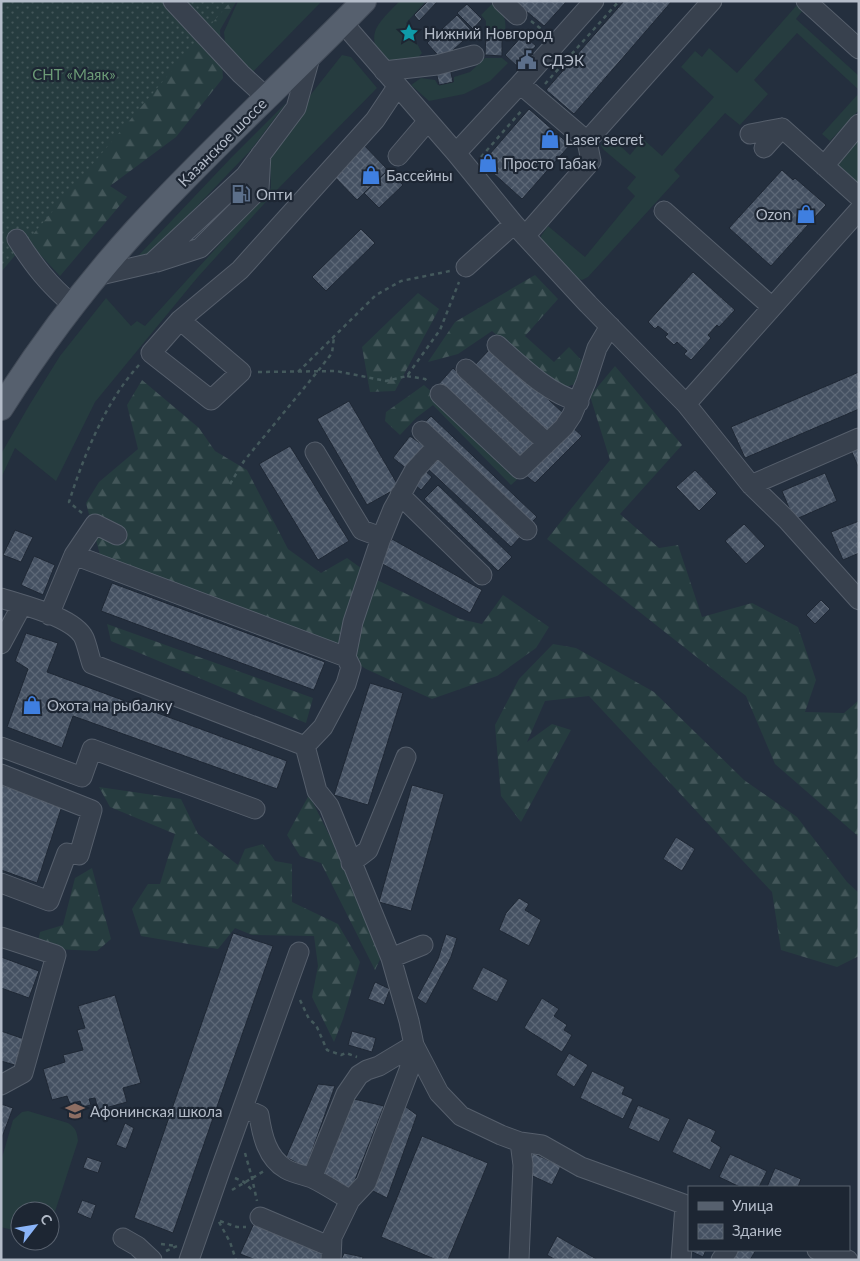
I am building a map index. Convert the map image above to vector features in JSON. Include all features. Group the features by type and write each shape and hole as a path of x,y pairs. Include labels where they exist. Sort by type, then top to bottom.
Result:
{"main road":[{"path":"343,23 364,1"},
{"name":"Казанское шоссе","path":"1,408 47,339 96,276 136,230 266,97 343,23"}],"street":[{"path":"173,1 241,74 266,97"},
{"path":"502,1 522,16"},
{"path":"456,153 594,1"},
{"path":"587,141 712,1"},
{"path":"806,1 859,49"},
{"path":"343,23 427,122 456,153 519,230 686,404 751,485 787,520 858,598"},
{"path":"96,276 152,263 245,176 296,108 310,55"},
{"path":"384,71 437,65 474,55"},
{"path":"466,267 519,230 590,161 587,141 520,84"},
{"path":"180,320 241,372 211,400 151,352 180,320 240,270 375,120 398,87"},
{"path":"398,156 427,122"},
{"path":"824,166 859,124"},
{"path":"782,128 859,197"},
{"path":"750,134 782,128"},
{"path":"764,148 782,128"},
{"path":"686,404 859,210"},
{"path":"664,211 772,307"},
{"path":"17,239 53,288 74,306"},
{"path":"440,394 520,468 564,427 578,402 597,348 610,326"},
{"path":"497,345 541,383 565,398 578,402"},
{"path":"466,369 547,443"},
{"path":"422,431 527,530"},
{"path":"751,485 859,438"},
{"path":"305,746 323,727 346,684 351,668 346,657 353,622 381,537 400,495 414,472 437,446"},
{"path":"315,452 362,530 381,537"},
{"path":"400,495 482,575"},
{"path":"49,614 74,555 94,524 117,535"},
{"path":"74,555 346,657"},
{"path":"1,598 66,620 76,627 84,637 92,664 305,746"},
{"path":"1,644 22,605"},
{"path":"305,746 317,791 329,806 390,958 409,1021 414,1045 439,1093 461,1116 520,1142 542,1145 581,1166 687,1206 681,1260"},
{"path":"1,747 82,777 92,749 255,809"},
{"path":"351,863 368,850 406,757"},
{"path":"1,774 92,810 79,856 67,853 49,901 1,883"},
{"path":"1,937 56,955 23,1073 1,1085"},
{"path":"390,958 422,945"},
{"path":"192,1251 299,952"},
{"path":"312,1178 346,1094 360,1075 414,1045"},
{"path":"260,1217 331,1253 332,1238 350,1200 366,1184 409,1070 414,1045"},
{"path":"379,1066 389,1072 400,1094"},
{"path":"243,1108 259,1115 262,1135 278,1163 296,1174 312,1178 350,1200"},
{"path":"519,1260 523,1165 520,1142"},
{"path":"130,1242 152,1260"},
{"path":"820,1251 848,1260"}],"path":[{"path":"522,16 540,29"},
{"path":"298,372 376,295 401,281 466,267"},
{"path":"407,376 440,330 466,267"},
{"path":"230,484 244,461 332,353 334,335"},
{"path":"94,524 69,502 78,472 106,412 129,376 151,352"},
{"path":"241,372 336,371 386,381 407,376 425,380 440,394"},
{"path":"286,987 301,1001 309,1019 316,1024 327,1050 341,1055 346,1053 368,1060 379,1066"},
{"path":"232,1136 243,1148 252,1178 260,1217 253,1224 245,1227 237,1227 219,1221 230,1242 236,1260"},
{"path":"207,1207 244,1182 278,1163"},
{"path":"220,1170 244,1182 255,1192"},
{"path":"130,1242 178,1246 192,1251"}],"green space":[{"name":"СНТ «Маяк»","path":"1,1 231,1 1,272"},
{"path":"204,1 236,2 220,30 223,78 176,137 110,186 127,197 60,276 5,221"},
{"path":"238,1 322,1 249,76 226,52 224,32"},
{"path":"400,1 426,1 406,23 422,53 414,62 399,63 389,60 380,54 375,45 374,35 376,29"},
{"path":"493,3 504,16 505,32 486,30 486,21 481,15"},
{"path":"797,5 803,10 796,19 859,76 859,90 797,33 754,80 768,94 740,125 725,113 674,170 680,176 588,277 582,280 576,278 541,241 541,236 548,226 585,257 635,196 627,188 636,177 604,150 601,146 603,139 610,136 630,155 643,139 662,156 714,97 681,67 695,51 702,57 709,48 737,73"},
{"path":"342,55 351,57 377,88 273,194 197,278 95,402 56,481 15,448 1,478 1,454 30,404 60,356 106,298 131,326 137,321 145,326 271,188 270,158 312,93"},
{"path":"485,58 502,58 508,63 490,81 464,94 429,101 411,85 421,78 435,80 438,85 454,82 454,77 470,72"},
{"path":"859,93 859,110 830,141 822,134"},
{"path":"287,102 250,151 150,255 138,256 230,159"},
{"path":"859,134 859,187 836,167 835,160"},
{"path":"535,275 558,299 525,336 554,362 569,347 584,363 578,383 563,388 531,366 492,331 458,354 428,362 455,322"},
{"path":"418,293 439,309 395,391 370,392 362,347"},
{"path":"615,366 682,445 620,514 659,548 678,545 702,617 752,603 798,627 816,680 805,712 844,713 859,700 859,837 775,764 746,696 547,539 610,460 590,396"},
{"path":"142,380 199,428 215,451 247,470 288,549 321,573 347,558 379,581 460,619 482,624 503,595 549,627 536,648 497,676 432,699 366,669 337,650 100,555 86,503 99,482 138,449 127,405"},
{"path":"424,385 522,475 511,485 433,405 416,418 400,435 385,421 386,412"},
{"path":"107,624 313,698 306,723 111,641"},
{"path":"553,644 576,648 654,692 744,780 797,817 847,882 859,893 859,956 837,967 781,950 772,892 589,696 545,701 527,742 552,724 571,730 521,822 501,796 495,725 519,679"},
{"path":"99,787 181,799 198,834 238,865 245,849 263,844 275,861 292,864 292,902 338,924 360,962 334,1042 312,997 318,966 314,936 252,935 235,928 218,949 141,936 132,909 148,884 160,884 175,834 110,807"},
{"path":"309,795 339,854 383,953 375,970 321,863 300,856 287,835"},
{"path":"92,868 111,939 97,951 54,949 37,945 40,932 63,925 75,878"},
{"path":"28,1111 68,1123 76,1130 78,1141 58,1201 10,1201 10,1229 1,1227 1,1161 13,1120 22,1112"}],"building":[{"path":"428,1 438,1 419,21 414,15"},
{"path":"514,1 567,1 544,26"},
{"path":"624,1 672,1 574,114 546,90"},
{"path":"467,4 482,19 473,29 457,13"},
{"path":"457,15 473,32 442,60 427,43"},
{"path":"486,33 502,34 502,56 485,55"},
{"path":"523,35 536,46 518,67 505,55"},
{"path":"450,68 453,82 439,85 436,71"},
{"path":"529,109 570,145 522,199 482,163"},
{"path":"360,141 388,170 357,200 329,171"},
{"path":"388,170 403,185 379,208 364,193"},
{"path":"782,170 793,180 795,178 826,205 771,266 729,228"},
{"path":"361,229 375,243 326,291 312,277"},
{"path":"693,272 735,310 719,327 717,325 708,335 711,338 691,360 684,354 687,351 677,342 674,345 665,337 668,334 658,326 655,329 648,322"},
{"path":"492,347 564,414 544,435 472,368"},
{"path":"453,368 535,445 519,463 437,386"},
{"path":"859,372 859,409 745,458 731,427"},
{"path":"349,401 399,487 367,505 317,419"},
{"path":"431,416 537,517 528,526 423,424"},
{"path":"572,427 582,436 535,483 524,474"},
{"path":"410,436 424,446 407,469 393,458"},
{"path":"859,439 859,469 848,443"},
{"path":"290,446 349,541 318,560 259,464"},
{"path":"436,454 522,535 511,547 425,466"},
{"path":"424,470 432,477 421,490 413,483"},
{"path":"695,470 717,493 699,511 676,487"},
{"path":"825,473 837,501 794,520 782,491"},
{"path":"438,485 512,557 498,571 424,499"},
{"path":"859,521 859,553 843,560 831,532"},
{"path":"744,524 765,546 746,564 725,541"},
{"path":"15,530 33,537 21,562 3,555"},
{"path":"392,539 482,590 470,613 379,562"},
{"path":"34,556 55,565 43,595 21,585"},
{"path":"112,583 325,662 314,690 101,611"},
{"path":"821,600 830,609 815,624 806,615"},
{"path":"26,633 58,643 47,672 287,761 277,789 73,716 62,748 7,727 28,669 15,661"},
{"path":"370,683 403,693 368,805 334,795"},
{"path":"1,785 62,806 37,883 1,870"},
{"path":"412,785 444,794 411,911 379,902"},
{"path":"676,837 695,849 682,871 663,859"},
{"path":"519,898 529,904 525,910 541,920 529,946 499,930 506,913"},
{"path":"233,933 273,946 173,1233 134,1218"},
{"path":"446,934 457,938 451,957 426,1004 417,998 438,959"},
{"path":"1,957 39,971 29,998 1,988"},
{"path":"483,967 508,980 497,1002 472,989"},
{"path":"375,982 390,989 384,1005 368,999"},
{"path":"115,995 141,1083 123,1088 127,1102 98,1110 95,1098 89,1099 91,1105 82,1107 80,1101 70,1104 67,1096 52,1100 43,1069 65,1062 63,1055 83,1050 77,1030 85,1028 78,1006"},
{"path":"542,998 559,1009 554,1016 567,1025 564,1030 572,1035 562,1052 524,1028"},
{"path":"1,1031 27,1040 18,1066 1,1061"},
{"path":"352,1031 376,1038 372,1052 348,1045"},
{"path":"569,1053 588,1065 574,1087 556,1075"},
{"path":"592,1071 625,1087 622,1094 633,1099 623,1119 580,1098"},
{"path":"318,1084 335,1086 306,1168 286,1157"},
{"path":"350,1098 384,1106 351,1190 321,1172"},
{"path":"1,1104 13,1108 1,1140"},
{"path":"402,1104 417,1115 387,1198 371,1190"},
{"path":"638,1105 670,1119 659,1142 628,1128"},
{"path":"688,1118 716,1131 711,1141 721,1147 710,1170 672,1152"},
{"path":"125,1123 134,1128 126,1149 116,1145"},
{"path":"422,1136 488,1163 448,1260 437,1260 381,1237"},
{"path":"533,1153 561,1166 552,1185 524,1172"},
{"path":"730,1154 767,1171 760,1186 738,1186 719,1177"},
{"path":"87,1157 102,1162 98,1173 83,1168"},
{"path":"775,1168 801,1179 798,1186 767,1186"},
{"path":"82,1200 96,1205 91,1219 77,1213"},
{"path":"255,1221 325,1249 321,1260 256,1260 240,1254"},
{"path":"557,1236 598,1260 556,1260 547,1255"},
{"path":"690,1251 706,1251 703,1257"},
{"path":"735,1251 755,1251 750,1260 727,1260"},
{"path":"344,1253 363,1257 362,1260 341,1260"}],"place":[{"name":"Нижний Новгород","path":"409,33"},
{"name":"СДЭК","path":"527,60"},
{"name":"Laser secret","path":"550,139"},
{"name":"Просто Табак","path":"488,163"},
{"name":"Бассейны","path":"371,175"},
{"name":"Опти","path":"241,194"},
{"name":"Ozon","path":"806,214"},
{"name":"Охота на рыбалку","path":"32,705"},
{"name":"Афонинская школа","path":"75,1111"}]}
